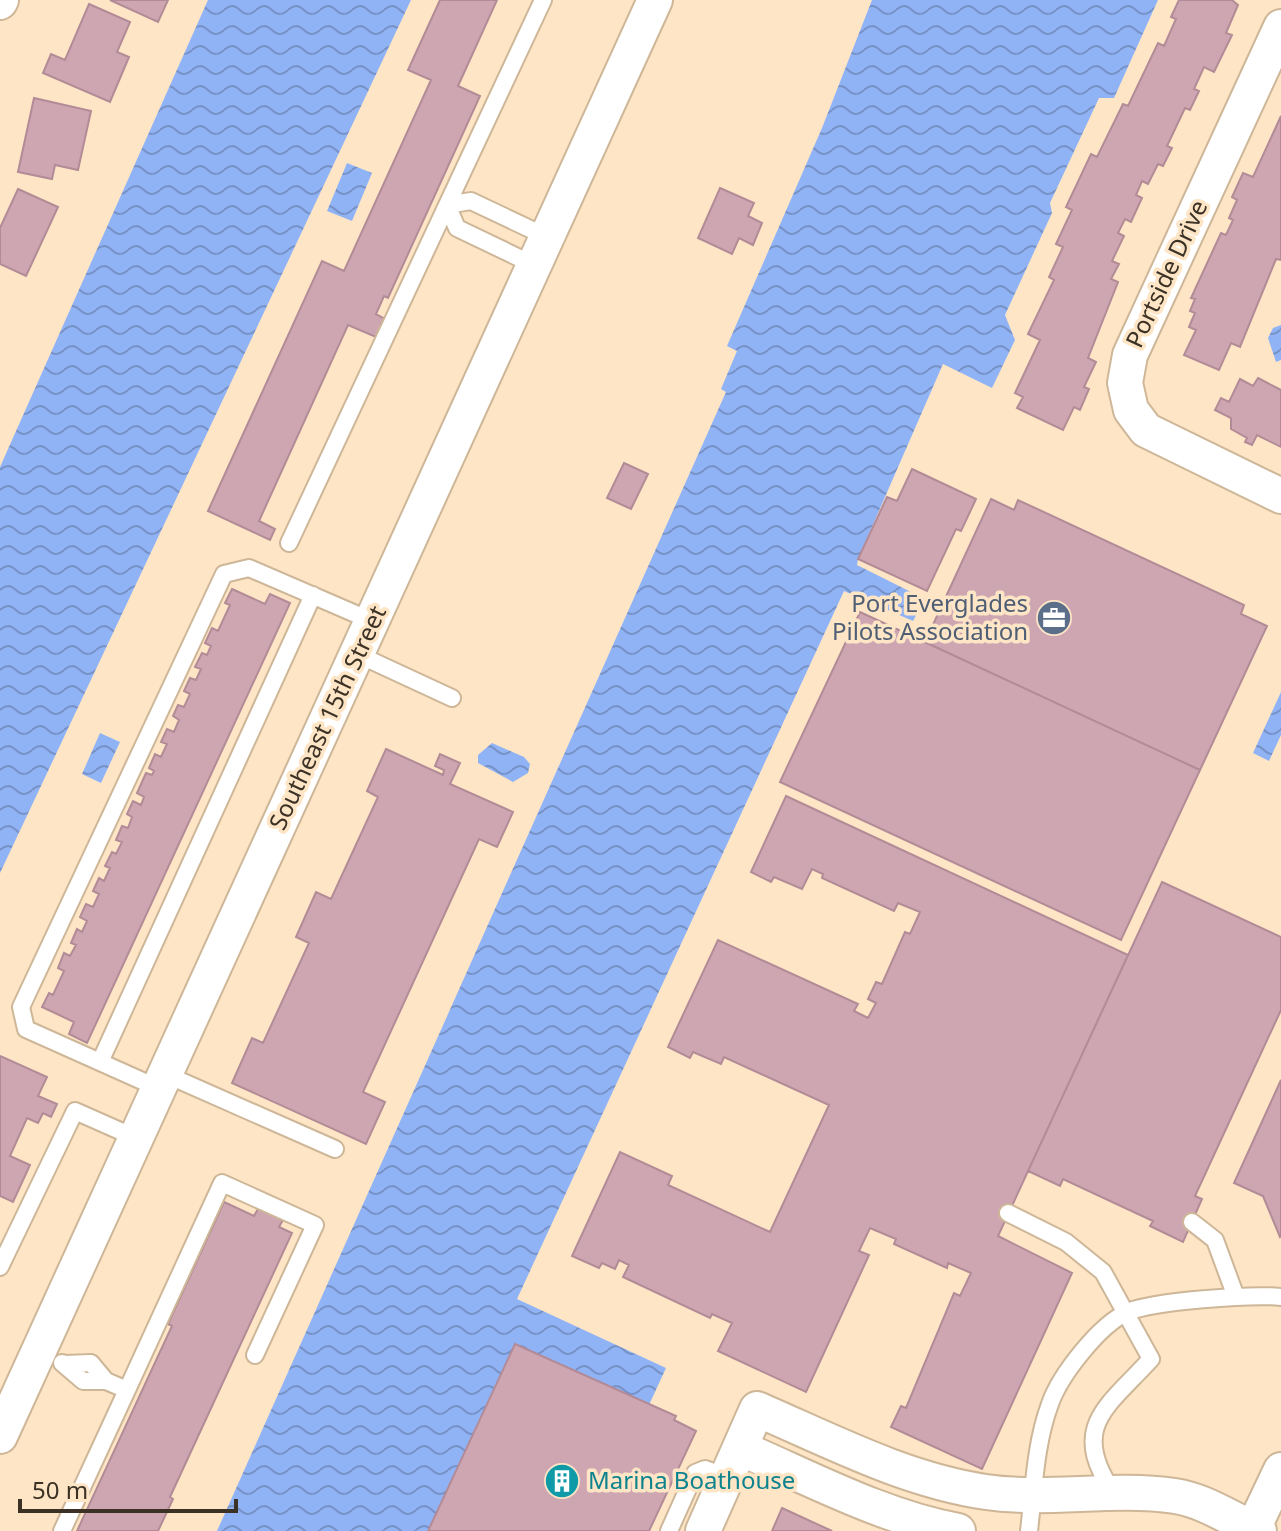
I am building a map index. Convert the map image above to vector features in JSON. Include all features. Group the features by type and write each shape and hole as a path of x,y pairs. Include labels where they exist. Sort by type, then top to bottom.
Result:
{"street":[{"name":"Southeast 15th Street","path":"0,1436 51,1358 136,1138 655,0"},
{"name":"Portside Drive","path":"1281,27 1130,355 1125,383 1131,410 1146,430 1281,496"},
{"path":"703,1531 757,1409 891,1466 944,1484 990,1493 1113,1492 1176,1496 1212,1506 1255,1530 1281,1470"},
{"path":"734,1463 932,1526 958,1531"}],"lane":[{"path":"289,543 543,0"},
{"path":"447,205 471,201 541,251"},
{"path":"447,205 457,228 541,251"},
{"path":"335,1149 162,1081 100,1062 26,1029 21,1007 224,574 249,568 372,621"},
{"path":"100,1062 313,595"},
{"path":"357,654 452,698"},
{"path":"0,1267 75,1111 136,1138"},
{"path":"62,1531 222,1183 315,1225 255,1355"},
{"path":"1008,1213 1066,1242 1103,1272 1128,1312 1151,1359 1102,1412 1094,1429 1091,1447 1097,1468 1113,1492"},
{"path":"1192,1222 1215,1240 1236,1297"},
{"path":"1029,1531 1039,1441 1050,1401 1086,1345 1128,1312 1236,1297 1281,1297"},
{"path":"51,1358 91,1363 106,1381 127,1390"},
{"path":"669,1531 695,1473 734,1463"}],"water":[{"path":"208,0 411,0 0,873 0,467"},
{"path":"872,0 1158,0 1114,98 1099,98 1050,203 1052,213 1005,315 1015,340 992,388 943,364 858,559 857,565 925,599 913,621 844,591 517,1299 666,1368 649,1405 515,1344 428,1531 217,1531 726,392 721,389 737,351 727,346 822,128"},
{"path":"347,163 372,173 352,221 327,211"},
{"path":"1281,325 1281,360 1276,362 1268,338 1273,328"},
{"path":"1281,692 1281,735 1269,761 1253,753"},
{"path":"100,733 120,742 101,783 82,774"},
{"path":"492,743 524,757 530,764 528,773 513,782 478,763 478,755"}],"building":[{"path":"110,0 168,0 158,22"},
{"path":"440,0 497,0 458,86 480,96 388,298 384,296 376,314 385,319 376,337 348,325 259,521 275,529 270,540 208,511 322,261 344,271 431,80 408,70"},
{"path":"1179,0 1232,0 1238,5 1226,33 1232,35 1214,72 1204,67 1194,89 1199,91 1190,110 1185,108 1167,146 1172,148 1163,166 1158,164 1148,184 1142,181 1136,195 1142,198 1131,222 1125,219 1118,233 1124,236 1112,261 1119,264 1111,279 1118,282 1088,358 1096,362 1084,387 1089,389 1080,410 1074,407 1063,430 1017,408 1023,397 1015,393 1040,340 1028,334 1054,280 1049,277 1063,247 1056,244 1072,210 1066,207 1091,154 1097,157 1123,104 1128,106 1158,43 1164,46 1176,19 1171,17"},
{"path":"89,4 130,22 117,52 129,57 110,102 43,73 51,54 65,60"},
{"path":"34,98 91,111 78,170 55,165 52,179 18,172"},
{"path":"1281,116 1281,260 1276,259 1240,347 1231,343 1219,370 1184,355 1196,330 1189,327 1195,313 1190,311 1195,299 1191,298 1221,233 1226,235 1233,220 1229,218 1237,200 1232,197 1243,173 1253,177"},
{"path":"720,188 754,203 748,216 762,223 753,245 739,238 732,254 698,238"},
{"path":"18,189 58,207 26,276 0,264 0,228"},
{"path":"1258,378 1281,390 1281,447 1257,435 1252,445 1245,442 1247,438 1231,429 1231,418 1215,410 1221,398 1229,402 1240,379 1253,386"},
{"path":"624,463 648,474 631,509 607,498"},
{"path":"912,469 976,499 961,531 956,529 927,591 858,559 887,497 897,501"},
{"path":"991,499 1014,510 1018,500 1244,605 1241,614 1267,626 1200,770 925,642"},
{"path":"232,589 265,604 270,594 290,603 87,1043 69,1034 74,1022 42,1007 49,993 53,995 64,971 58,968 64,953 70,956 76,945 71,943 77,929 82,932 87,921 80,917 86,904 93,907 99,894 93,891 99,878 104,881 110,868 105,866 122,842 116,840 122,826 128,828 132,817 127,814 133,801 141,805 144,797 137,793 146,773 152,775 154,771 149,768 155,754 161,757 167,744 161,742 167,729 174,732 179,720 173,716 178,705 184,707 190,694 184,691 190,678 196,680 201,669 195,667 202,653 207,655 211,646 205,643 212,628 218,631 230,605 225,603"},
{"path":"860,612 1200,770 1121,940 780,782"},
{"path":"386,749 443,775 444,770 435,766 440,754 460,763 450,784 513,812 497,847 479,839 363,1092 385,1102 366,1144 232,1083 252,1038 263,1043 309,943 296,937 316,892 331,899 378,797 367,791"},
{"path":"786,796 1128,955 998,1236 1072,1273 982,1469 891,1427 901,1406 906,1408 954,1293 960,1296 971,1273 948,1263 947,1268 894,1244 896,1239 870,1228 859,1251 869,1255 806,1392 718,1351 732,1323 712,1314 710,1318 623,1277 629,1265 619,1260 615,1269 602,1263 599,1268 572,1256 620,1152 672,1176 668,1185 770,1232 829,1105 724,1057 721,1064 693,1052 690,1058 668,1047 718,940 858,1004 854,1011 868,1018 876,1003 868,999 876,982 882,984 905,932 910,934 920,912 898,903 894,911 822,878 823,874 812,869 802,889 774,877 771,882 751,872"},
{"path":"1162,882 1281,937 1281,1010 1195,1196 1202,1199 1183,1242 1150,1226 1153,1221 1063,1179 1060,1186 1028,1171"},
{"path":"0,1056 47,1077 38,1096 57,1104 51,1117 43,1113 38,1123 27,1118 10,1156 30,1165 13,1202 0,1196"},
{"path":"1281,1080 1280,1237 1263,1196 1234,1183"},
{"path":"224,1202 254,1216 259,1207 284,1218 279,1227 292,1233 170,1497 173,1499 158,1531 77,1531 172,1326 168,1324"},
{"name":"Marina Boathouse","path":"515,1344 676,1416 674,1420 696,1431 649,1531 428,1531"},
{"path":"782,1508 832,1531 772,1531"}],"place":[{"name":"Port Everglades Pilots Association","path":"1054,618"},
{"name":"Marina Boathouse","path":"562,1481"}]}
